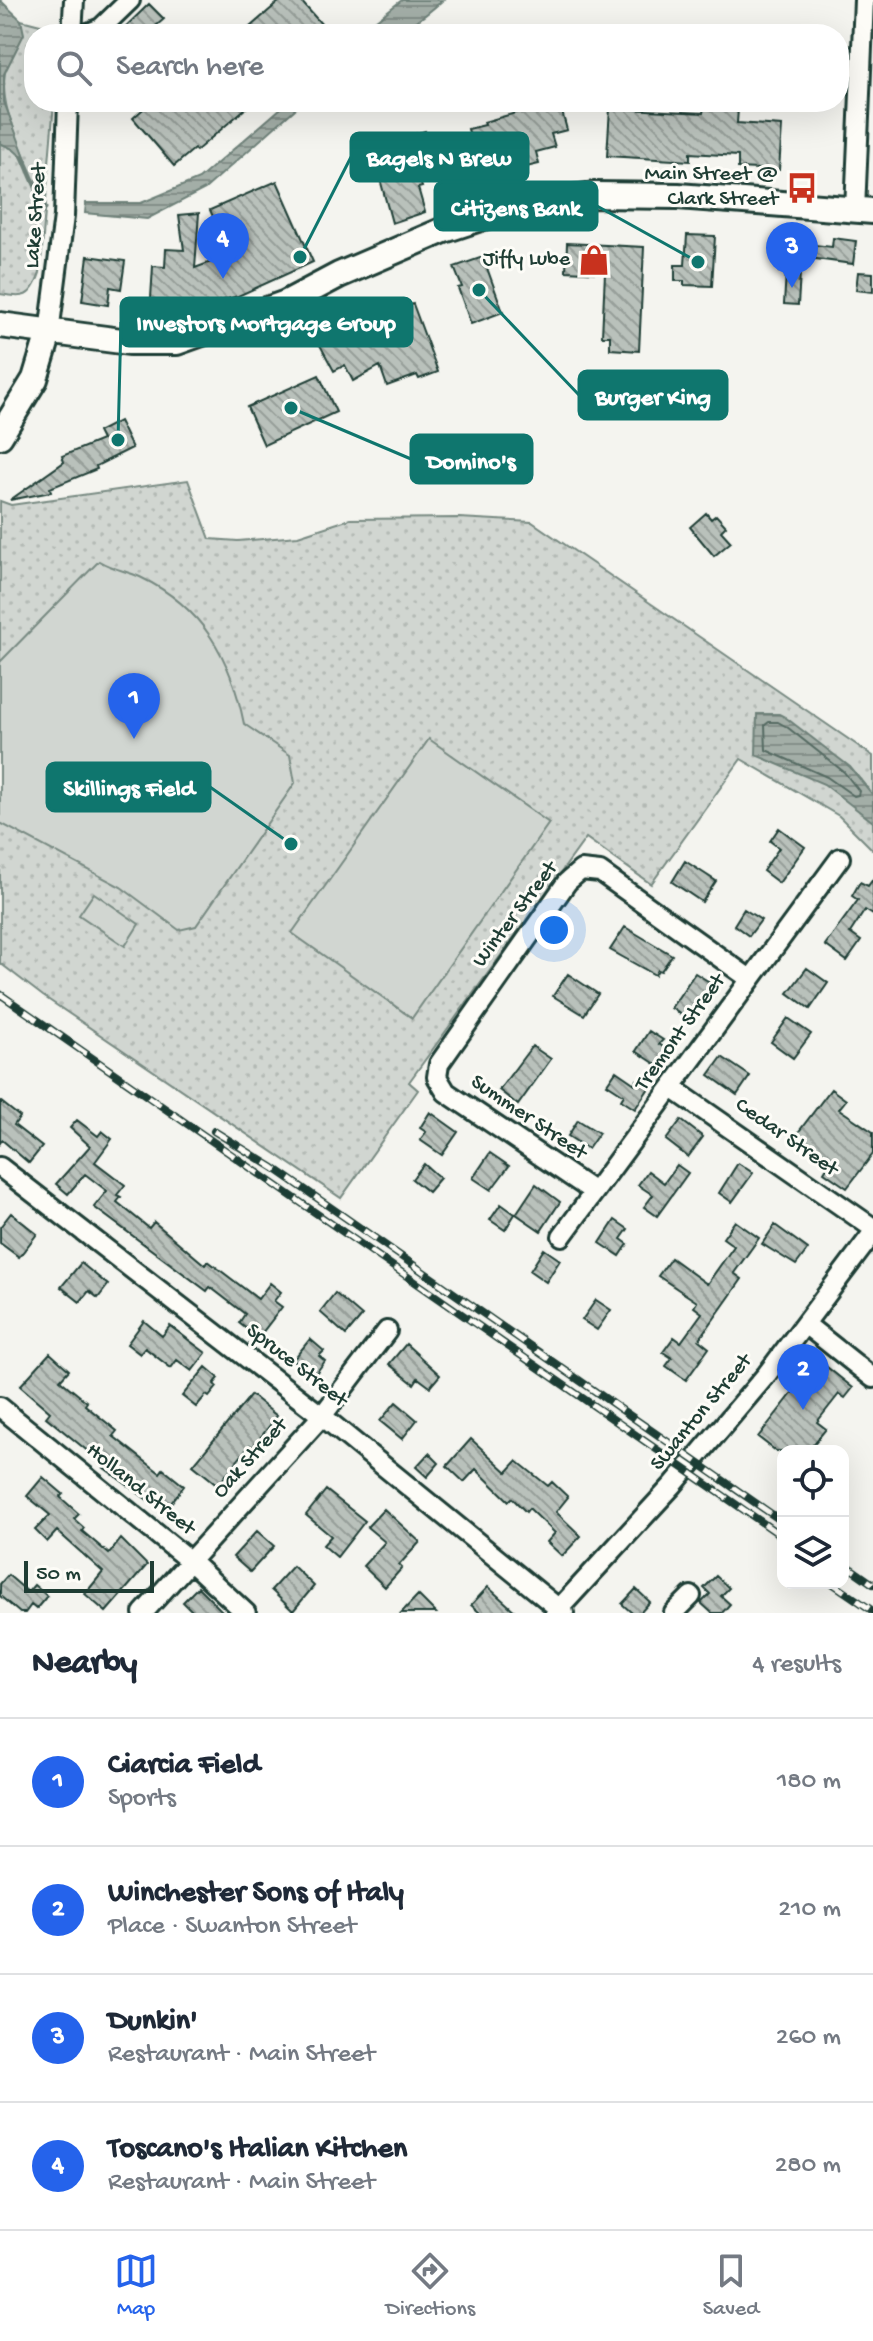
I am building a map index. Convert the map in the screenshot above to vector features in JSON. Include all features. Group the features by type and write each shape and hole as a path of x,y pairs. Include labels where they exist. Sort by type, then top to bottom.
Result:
{"main road":[{"path":"0,325 129,342 177,342 286,303 339,275 444,230 520,205 594,195 678,196 864,211"},
{"path":"0,436 35,379 49,333"}],"street":[{"path":"73,24 74,0"},
{"path":"105,24 130,0"},
{"path":"864,0 864,211"},
{"name":"Lake Street","path":"49,333 64,216 68,112"},
{"name":"Tremont Street","path":"562,1236 840,858"},
{"name":"Winter Street","path":"438,1081 439,1064 567,882 581,870 590,869 605,875 750,979"},
{"name":"Summer Street","path":"438,1081 446,1092 594,1192"},
{"name":"Cedar Street","path":"672,1088 873,1231"},
{"name":"Spruce Street","path":"0,1167 322,1416 559,1611"},
{"name":"Swanton Street","path":"559,1611 700,1454 805,1324 873,1231"},
{"path":"805,1324 873,1378"},
{"name":"Oak Street","path":"143,1613 322,1416 387,1331"},
{"name":"Holland Street","path":"0,1407 190,1561 246,1613"},
{"path":"674,1613 691,1596"}],"shaded area":[{"path":"21,20 37,24 24,24 24,112 53,112 40,273 30,292 15,296 0,294 0,143 26,159 10,118 4,84 7,66 22,28"},
{"path":"188,480 210,539 238,541 298,536 350,519 459,518 532,522 873,756 873,850 839,816 741,759 651,884 586,838 409,1082 418,1090 341,1198 43,996 0,963 0,501 11,505"},
{"path":"99,561 162,589 197,619 222,656 244,724 290,755 295,783 196,926 179,930 121,887 0,823 0,662"},
{"path":"429,739 549,823 412,1018 292,933"},
{"path":"94,893 139,924 125,946 79,915"}],"water":[{"path":"0,0 21,20 24,34 4,74 4,102 27,162 13,149 0,143"},
{"path":"402,0 443,0 411,24 371,24"},
{"path":"276,112 292,112 205,189 147,219 85,213 86,203 141,203 199,179"},
{"path":"757,714 785,717 850,767 873,795 873,822 824,784 756,755"}],"building":[{"path":"281,0 300,0 321,24 253,24"},
{"path":"149,4 164,19 158,24 128,24"},
{"path":"140,112 241,112 174,166 133,118"},
{"path":"519,112 562,112 567,130 551,134 555,147 536,152 539,164 498,177 497,173 481,177 468,129 485,125 484,122"},
{"path":"610,112 738,112 737,123 782,126 779,170 738,168 738,156 690,153 690,161 607,156"},
{"path":"425,131 433,153 413,160 422,187 418,188 425,212 392,223 380,179 395,174 385,144"},
{"path":"277,181 313,262 238,296 193,309 150,314 153,266 165,267 166,249 184,250 179,215 199,213 195,268 230,255 210,210"},
{"path":"687,235 715,236 712,286 684,285 684,281 675,281 675,265 685,265"},
{"path":"833,238 856,241 853,264 801,257 798,305 784,304 786,272 779,272 780,241 832,247"},
{"path":"567,243 644,247 639,351 610,349 610,336 602,336 605,273 566,271"},
{"path":"88,256 125,261 121,289 110,287 108,305 82,301"},
{"path":"483,257 503,312 471,324 454,267"},
{"path":"858,272 873,273 873,292 856,290"},
{"path":"413,304 438,372 419,379 417,375 387,386 380,366 353,381 345,365 334,371 307,321 336,305 349,328"},
{"path":"319,375 336,412 264,445 247,407"},
{"path":"119,421 132,448 96,466 97,469 50,488 51,492 10,500 64,462 62,456 102,440 98,432"},
{"path":"706,513 711,519 716,515 726,526 721,531 731,542 714,556 690,527"},
{"path":"779,828 805,847 779,883 763,871 779,848 770,841"},
{"path":"685,861 716,881 702,902 672,882"},
{"path":"873,879 873,915 865,910 850,933 861,941 847,961 825,945 858,900 852,896 860,882 868,886"},
{"path":"744,909 761,920 749,936 734,925"},
{"path":"625,927 672,955 661,971 658,970 655,975 610,950"},
{"path":"807,968 828,983 810,1009 788,993"},
{"path":"695,973 716,986 693,1023 671,1008"},
{"path":"568,974 598,994 584,1015 553,996"},
{"path":"788,1018 811,1034 793,1058 771,1042"},
{"path":"649,1031 663,1040 659,1044 668,1050 657,1065 636,1051"},
{"path":"532,1046 551,1059 518,1105 499,1090"},
{"path":"722,1057 750,1076 737,1095 709,1075"},
{"path":"616,1071 635,1084 637,1080 649,1088 635,1109 621,1100 624,1095 607,1084"},
{"path":"831,1089 846,1100 839,1109 873,1132 873,1154 847,1188 824,1172 832,1159 797,1134"},
{"path":"0,1101 20,1117 14,1125 42,1147 29,1163 2,1140 0,1143"},
{"path":"430,1112 458,1132 442,1155 420,1140 426,1132 420,1128"},
{"path":"77,1120 98,1136 102,1131 112,1139 95,1162 125,1185 117,1195 121,1197 117,1202 149,1228 154,1222 205,1265 208,1261 258,1299 270,1283 281,1292 274,1301 282,1307 258,1338 239,1323 245,1314 210,1287 207,1291 94,1207 107,1191 85,1174 68,1194 56,1184 90,1146 70,1128"},
{"path":"578,1120 599,1133 588,1149 568,1136"},
{"path":"681,1120 703,1137 688,1157 666,1140"},
{"path":"490,1153 509,1166 491,1190 473,1178"},
{"path":"738,1163 753,1173 732,1202 719,1193"},
{"path":"424,1164 440,1178 428,1192 412,1179"},
{"path":"677,1165 688,1173 657,1216 644,1207 653,1195 638,1185 648,1171 664,1183"},
{"path":"536,1184 560,1202 541,1231 516,1214"},
{"path":"501,1204 515,1214 505,1230 490,1220"},
{"path":"11,1213 37,1234 19,1257 0,1243 0,1227"},
{"path":"615,1220 628,1229 621,1239 628,1244 620,1256 600,1243"},
{"path":"735,1221 759,1238 734,1273 742,1279 699,1340 709,1348 686,1380 666,1366 672,1358 663,1352 674,1337 681,1342 702,1313 694,1307 697,1302 658,1276 671,1258 707,1284 734,1246 723,1238"},
{"path":"775,1225 808,1249 796,1265 762,1244"},
{"path":"544,1249 560,1260 546,1282 530,1271"},
{"path":"81,1263 108,1285 98,1298 89,1291 80,1302 61,1287"},
{"path":"335,1293 362,1316 346,1335 320,1312"},
{"path":"596,1300 611,1310 597,1330 582,1320"},
{"path":"144,1321 162,1336 170,1326 206,1353 192,1371 177,1360 171,1368 145,1348 140,1354 127,1344"},
{"path":"310,1339 324,1351 319,1356 325,1361 313,1377 293,1360"},
{"path":"406,1344 440,1375 430,1387 418,1378 414,1384 389,1364"},
{"path":"50,1353 69,1370 60,1380 117,1431 113,1436 160,1473 163,1469 184,1486 167,1508 157,1500 153,1504 104,1468 106,1466 46,1417 50,1412 20,1386"},
{"path":"822,1363 853,1388 845,1398 839,1394 817,1422 826,1429 813,1445 777,1445 776,1451 758,1437 813,1367 816,1370"},
{"path":"206,1367 219,1378 214,1384 217,1387 196,1407 182,1396"},
{"path":"251,1395 277,1416 218,1485 193,1465"},
{"path":"396,1402 417,1420 402,1439 380,1421"},
{"path":"471,1439 507,1472 517,1461 548,1486 552,1482 568,1497 556,1512 581,1536 562,1556 547,1542 555,1533 529,1508 526,1512 512,1498 509,1501 476,1469 464,1482 447,1466"},
{"path":"429,1453 439,1463 427,1477 416,1467"},
{"path":"43,1477 63,1494 60,1497 79,1514 74,1519 84,1528 82,1531 109,1554 121,1539 147,1565 106,1612 85,1594 103,1572 57,1531 47,1542 35,1530 50,1515 27,1496"},
{"path":"326,1490 365,1521 337,1557 323,1545 331,1536 306,1515"},
{"path":"384,1509 420,1542 399,1565 402,1568 385,1587 363,1566 385,1542 367,1527"},
{"path":"257,1531 274,1546 250,1572 233,1557"},
{"path":"293,1566 314,1586 293,1611 271,1590"},
{"path":"8,1575 28,1592 34,1585 47,1596 36,1609 31,1605 25,1613 20,1613 0,1596 0,1584"},
{"path":"716,1576 729,1588 721,1596 730,1604 722,1613 712,1613 701,1603 710,1594 704,1588"},
{"path":"198,1587 224,1613 194,1613 183,1602"},
{"path":"488,1587 517,1613 480,1613 471,1605"},
{"path":"636,1589 650,1602 640,1613 632,1613 622,1604"},
{"path":"418,1595 436,1613 401,1613"}],"waterway":[{"path":"23,157 45,208"}],"railway":[{"path":"0,994 777,1533"},
{"path":"214,1131 274,1168 777,1518"},
{"path":"849,1567 873,1584"},
{"path":"841,1589 873,1611"}],"place":[{"name":"Main Street @ Clark Street","path":"802,188"},
{"name":"Bagels N Brew","path":"300,257"},
{"name":"Jiffy Lube","path":"594,260"},
{"name":"Citizens Bank","path":"698,262"},
{"name":"Toscano's Italian Kitchen","path":"223,279"},
{"name":"Dunkin'","path":"792,288"},
{"name":"Burger King","path":"479,290"},
{"name":"Domino's","path":"291,408"},
{"name":"Investors Mortgage Group","path":"118,440"},
{"name":"Ciarcia Field","path":"134,739"},
{"name":"Skillings Field","path":"291,844"},
{"name":"Winchester Sons of Italy","path":"803,1410"}]}
